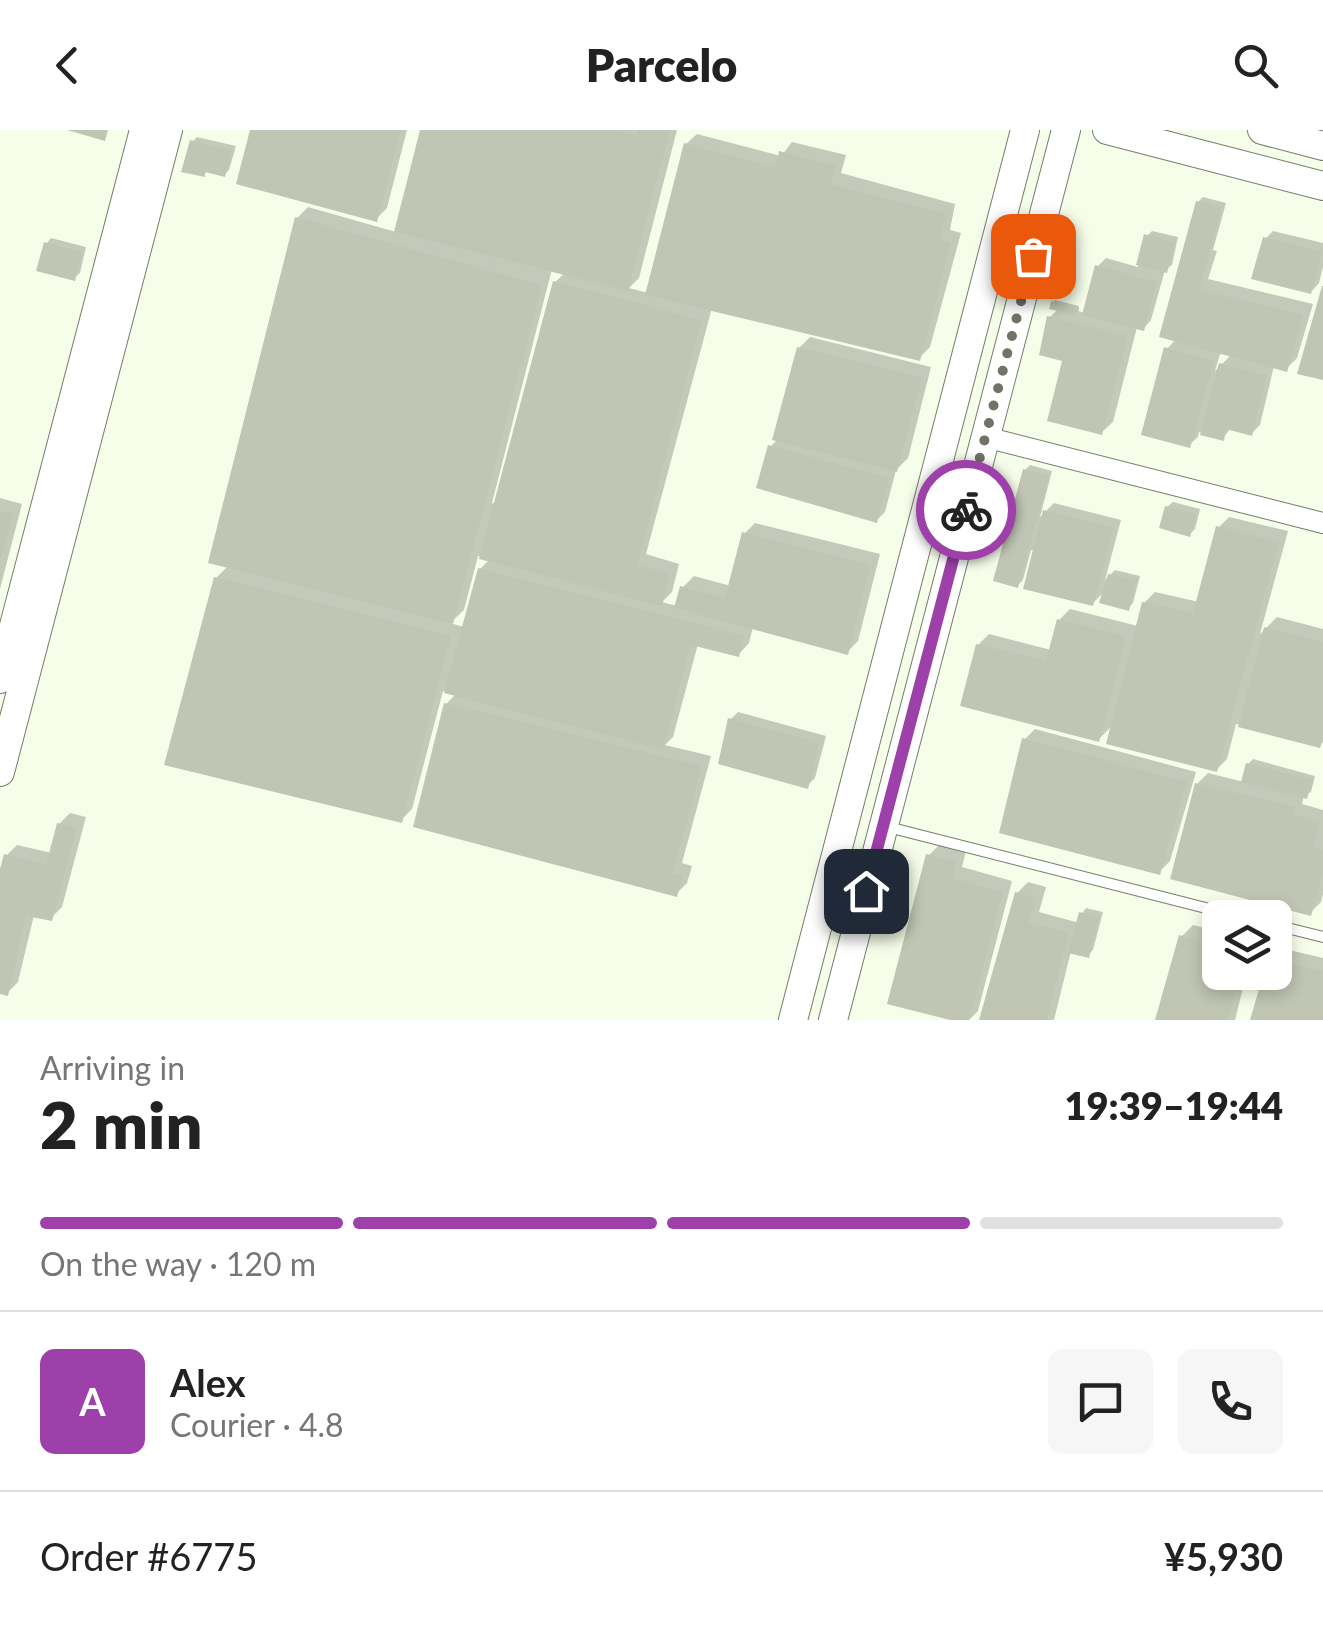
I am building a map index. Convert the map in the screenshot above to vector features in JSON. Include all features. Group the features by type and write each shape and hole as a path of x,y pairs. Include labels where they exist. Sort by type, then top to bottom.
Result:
{"street":[{"path":"0,679 144,130"},
{"path":"0,772 168,130"},
{"path":"793,1020 1025,130"},
{"path":"833,1020 1066,130"},
{"path":"1107,130 1323,186"},
{"path":"1262,130 1323,146"},
{"path":"986,437 1323,523"}],"lane":[{"path":"883,826 1202,907"},
{"path":"1292,929 1323,937"}],"building":[{"path":"67,130 108,130 105,141"},
{"path":"250,130 401,130 377,222 236,184"},
{"path":"420,130 617,130 637,135 638,130 670,130 628,291 394,232"},
{"path":"190,140 232,151 225,177 181,172"},
{"path":"684,143 776,168 779,151 836,166 831,184 946,214 940,241 951,243 920,361 645,295"},
{"path":"1196,201 1222,207 1199,290 1303,315 1287,372 1159,337"},
{"path":"295,217 542,285 453,624 208,563"},
{"path":"1144,234 1175,242 1167,273 1136,265"},
{"path":"1263,237 1322,252 1311,294 1251,279"},
{"path":"44,242 82,252 75,281 36,271"},
{"path":"1095,265 1157,282 1144,331 1082,315"},
{"path":"553,281 702,320 637,565 670,574 662,606 479,559"},
{"path":"1323,286 1323,380 1297,374"},
{"path":"1051,301 1079,308 1077,316 1049,309"},
{"path":"1047,316 1128,336 1102,435 1047,421 1062,361 1039,355"},
{"path":"797,347 922,378 897,472 772,440"},
{"path":"1164,347 1214,361 1190,448 1141,435"},
{"path":"1219,363 1267,375 1252,436 1226,429 1224,441 1200,435"},
{"path":"768,445 889,478 877,523 756,488"},
{"path":"1023,469 1049,476 1018,588 993,581"},
{"path":"1165,506 1197,514 1190,537 1159,528"},
{"path":"1043,510 1114,528 1093,606 1023,589"},
{"path":"0,511 13,514 1,558 0,558"},
{"path":"1216,526 1279,542 1217,772 1106,744 1142,602 1193,613"},
{"path":"742,532 871,565 848,655 674,608 680,586 725,598"},
{"path":"478,568 744,636 739,657 691,645 663,750 444,693"},
{"path":"1108,574 1137,580 1129,611 1099,603"},
{"path":"214,577 451,636 402,823 164,765"},
{"path":"1057,619 1126,636 1099,742 960,706 976,644 1046,661"},
{"path":"1264,627 1323,642 1320,748 1238,727"},
{"path":"444,703 702,766 673,873 683,876 677,897 413,827"},
{"path":"728,718 819,743 808,789 718,764"},
{"path":"1022,738 1187,782 1160,875 999,833"},
{"path":"1246,763 1312,780 1307,799 1241,782"},
{"path":"1195,783 1295,807 1293,815 1320,822 1313,847 1323,850 1323,872 1311,916 1292,911 1292,900 1250,900 1170,879"},
{"path":"57,823 77,827 52,921 26,916 8,996 0,994 0,869 4,854 46,865"},
{"path":"926,854 956,862 953,878 1003,892 969,1020 950,1020 887,1004"},
{"path":"1015,892 1036,898 1029,923 1069,933 1047,1020 979,1020"},
{"path":"1079,912 1099,917 1089,958 1068,953"},
{"path":"1179,935 1202,941 1202,990 1236,990 1228,1020 1155,1020"},
{"path":"1292,963 1323,971 1323,1020 1250,1020 1259,990 1292,990"}],"way so far":[{"path":"966,510 1033,256"}],"route":[{"path":"866,891 966,510"}]}
